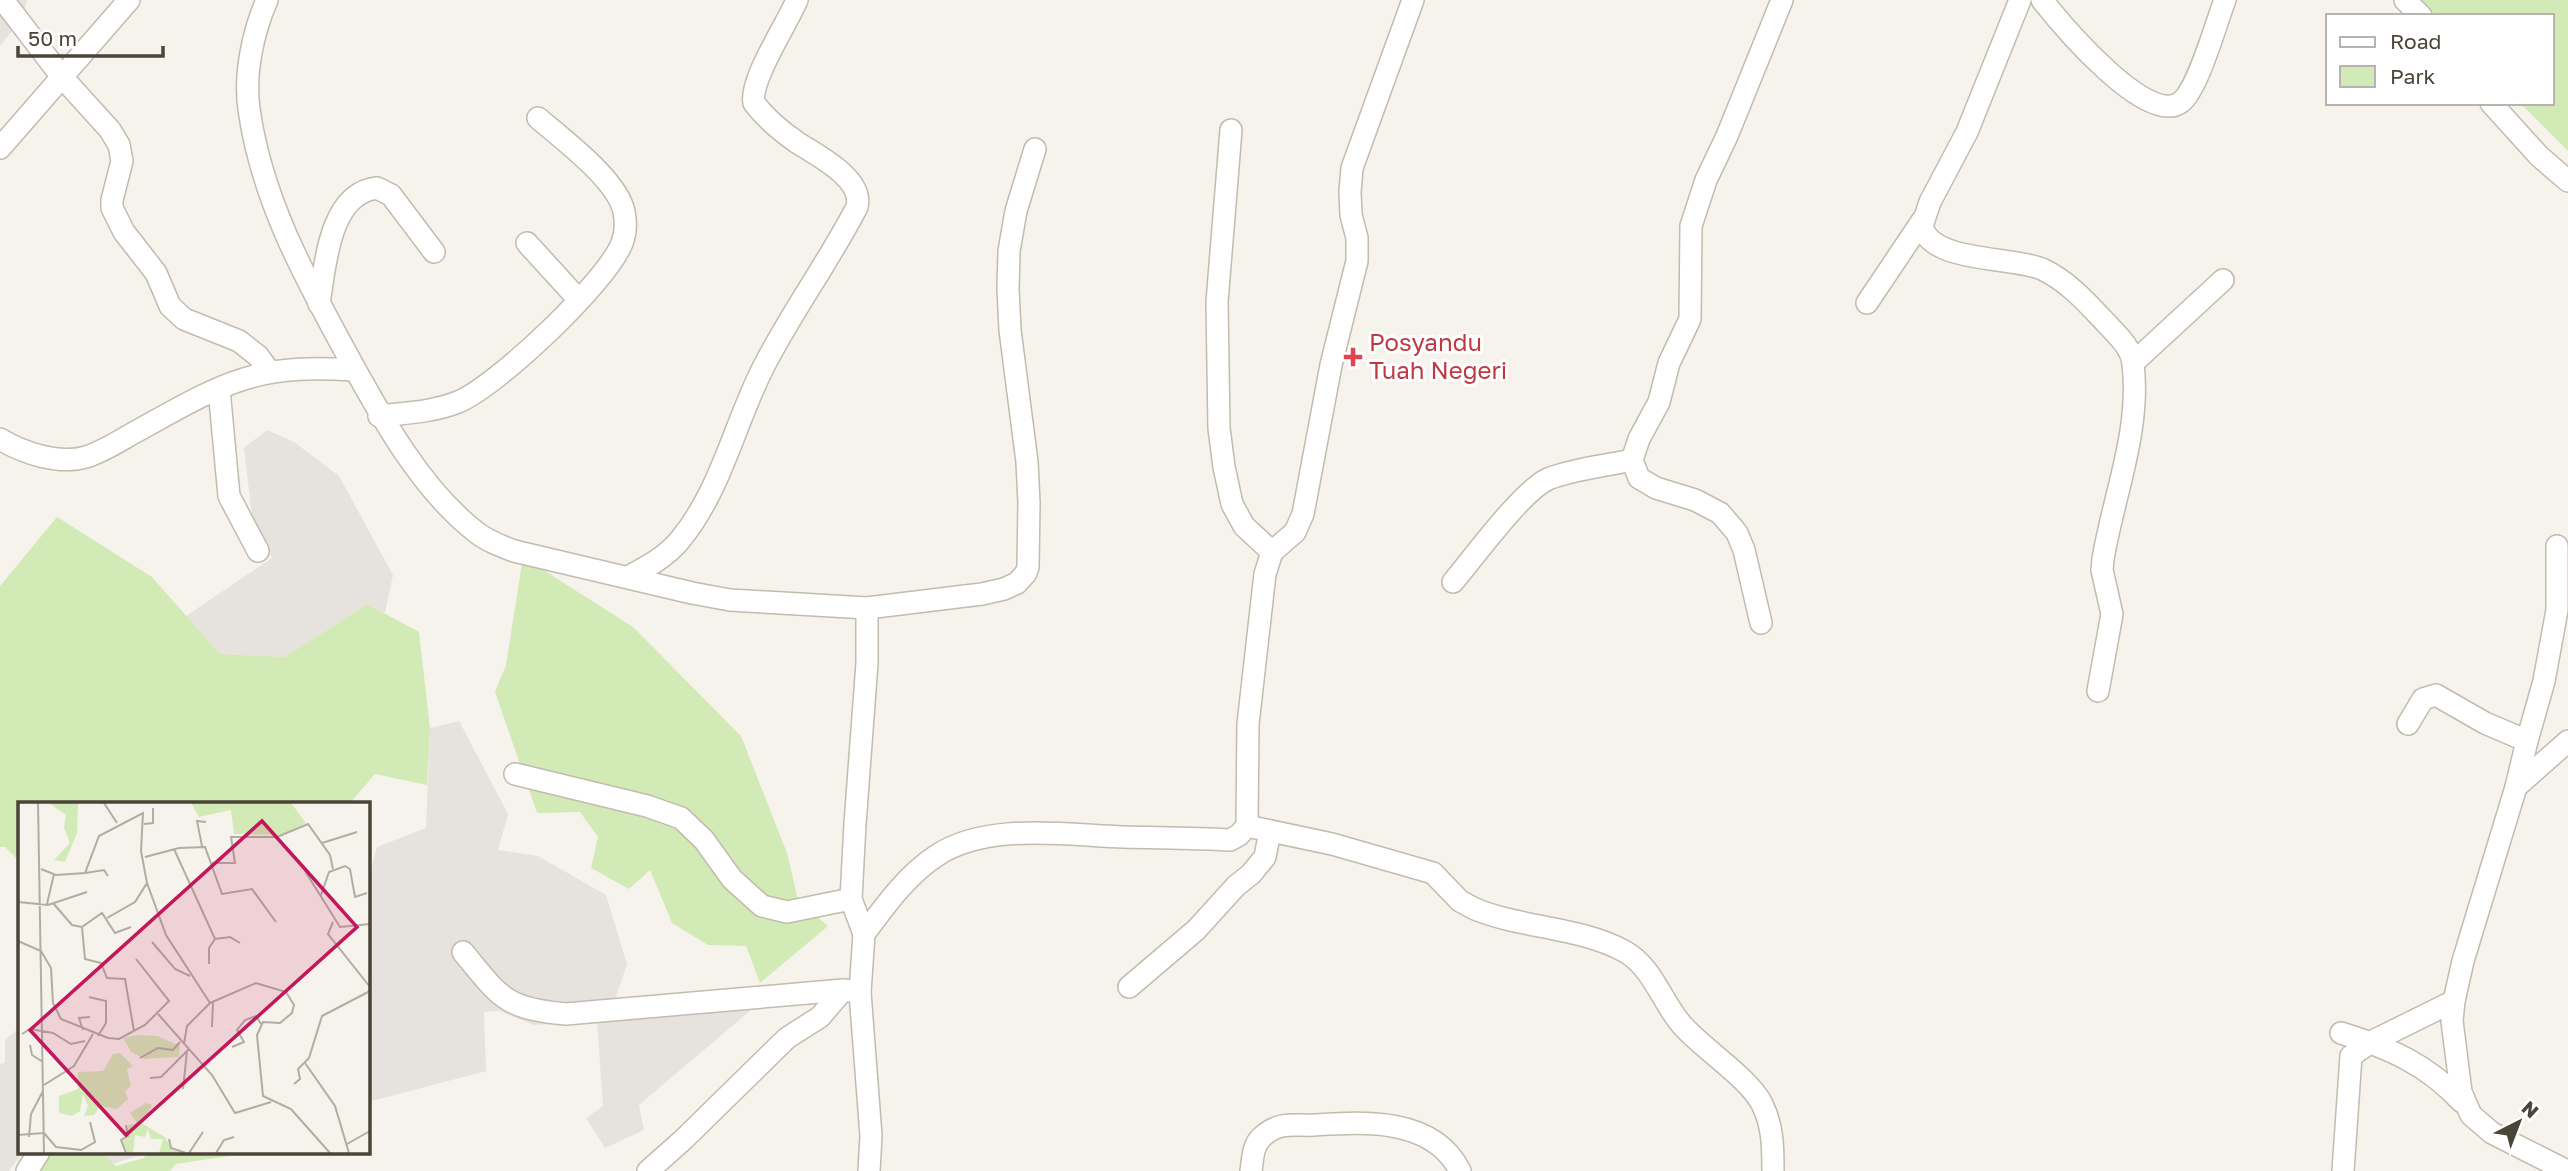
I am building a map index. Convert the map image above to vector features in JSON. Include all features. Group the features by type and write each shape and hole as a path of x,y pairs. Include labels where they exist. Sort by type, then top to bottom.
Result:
{"street":[{"path":"3,0 62,77 110,130 119,145 122,161 112,208 124,232 156,273 170,306 184,319 239,341 258,356 270,372"},
{"path":"0,148 129,0"},
{"path":"267,0 252,49 248,105 266,186 280,224 319,304 379,416 447,504 484,538 514,551 730,600 867,608 1004,589 1017,583 1026,573 1030,503 1010,330 1008,289 1009,251 1016,211 1035,149"},
{"path":"628,577 652,565 666,554 680,541 696,517 727,456 765,363 857,207 855,189 843,175 782,131 754,103 757,80 797,0"},
{"path":"869,1171 871,1136 852,991 864,934 902,884 935,856 961,843 980,838 1014,834 1067,834 1230,840 1247,826 1248,724 1265,574 1272,551 1295,532 1303,514 1331,365 1357,261 1357,238 1351,215 1352,168 1413,0"},
{"path":"1761,623 1744,550 1737,533 1720,513 1695,500 1656,488 1639,478 1632,460 1639,439 1659,402 1669,363 1690,319 1690,226 1706,180 1727,136 1782,0"},
{"path":"1867,303 1922,221 1967,132 2020,0"},
{"path":"2042,0 2069,34 2095,59 2147,100 2167,107 2177,105 2189,93 2225,0"},
{"path":"2405,0 2419,14"},
{"path":"2493,105 2524,141 2568,181"},
{"path":"379,416 434,409 459,401 477,391 528,351 595,282 622,244 626,226 623,208 603,177 538,118"},
{"path":"1231,130 1217,302 1219,428 1232,504 1244,526 1272,551"},
{"path":"319,304 329,245 335,228 348,203 361,192 377,188 390,195 434,252"},
{"path":"1922,221 1923,231 1937,246 1954,252 2021,262 2058,278 2095,311 2128,349 2133,363 2133,419 2103,559 2102,570 2112,614 2098,691"},
{"path":"527,243 578,299"},
{"path":"2133,363 2223,280"},
{"path":"0,439 18,450 46,457 85,457 243,379 270,372 320,368 355,370"},
{"path":"219,389 229,496 258,551"},
{"path":"1453,582 1524,498 1540,484 1556,477 1632,460"},
{"path":"2557,546 2557,610 2552,648 2516,787 2478,909 2454,1001 2452,1021 2461,1092 2470,1115 2493,1133 2567,1171"},
{"path":"864,934 851,899 867,663 867,608"},
{"path":"2409,724 2420,702 2435,695 2485,723 2527,741"},
{"path":"2516,787 2568,741"},
{"path":"514,774 647,806 681,818 704,840 732,879 762,906 788,912 851,899"},
{"path":"1247,826 1332,844 1433,873 1460,901 1475,909 1577,935 1622,950 1644,967 1680,1023 1760,1101 1772,1129 1773,1171"},
{"path":"1129,987 1196,930 1236,886 1251,874 1265,857 1270,831"},
{"path":"463,952 497,994 505,1000 538,1012 566,1014 852,991"},
{"path":"648,1171 787,1038 820,1017 852,991"},
{"path":"2343,1171 2351,1056 2371,1042 2454,1001"},
{"path":"2340,1033 2371,1042 2427,1070 2466,1106"},
{"path":"1251,1171 1255,1147 1262,1136 1285,1124 1367,1123 1392,1125 1423,1136 1450,1156 1460,1171"},
{"path":"27,1171 38,1154"}],"shaded area":[{"path":"0,0 27,0 23,17 0,46"},
{"path":"267,430 294,442 339,476 393,575 385,613 367,604 285,657 220,654 186,616 272,558 252,515 244,448"},
{"path":"459,721 508,814 498,850 538,856 606,895 627,964 615,1000 758,1004 639,1105 644,1130 605,1148 586,1118 603,1106 597,1021 534,1025 499,1011 484,1012 486,1071 369,1102 369,878 377,847 426,828 430,728"},
{"path":"18,1029 18,1154 22,1154 9,1171 0,1171 0,1064 5,1063 5,1040"},
{"path":"84,1154 144,1154 93,1170"}],"green space":[{"path":"2416,0 2568,0 2568,151 2522,105 2554,105 2554,14 2432,14"},
{"path":"57,517 152,577 220,654 285,657 367,604 419,632 430,728 427,785 375,774 351,802 18,802 18,860 5,847 0,847 0,586"},
{"path":"523,557 633,627 741,736 787,853 798,900 828,926 760,983 746,946 708,945 672,923 650,870 629,889 591,868 598,837 580,812 537,813 495,692 506,665"},
{"path":"45,1154 102,1154 116,1166 144,1158 146,1154 243,1154 176,1164 170,1171 35,1171"}],"place":[{"name":"Posyandu Tuah Negeri","path":"1353,357"}]}
